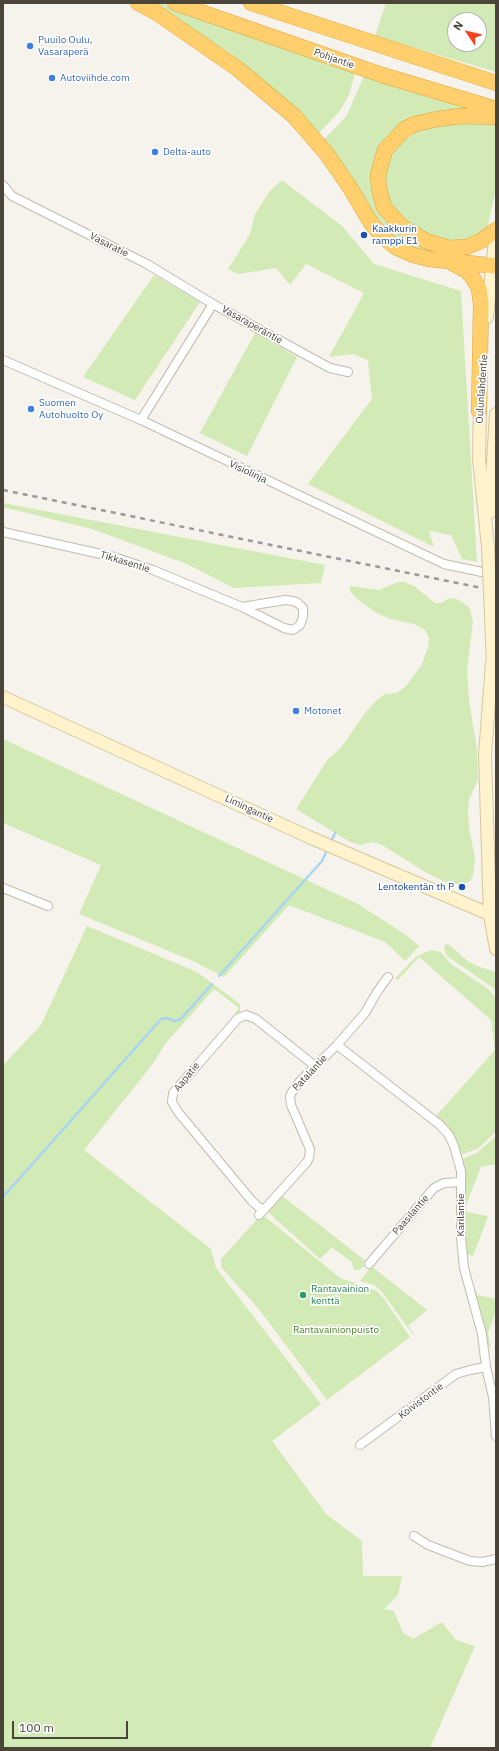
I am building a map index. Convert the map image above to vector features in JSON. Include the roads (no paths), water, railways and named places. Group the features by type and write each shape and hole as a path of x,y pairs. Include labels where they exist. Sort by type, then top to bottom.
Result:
{"highway":[{"path":"138,3 157,13 238,69 294,116 326,154 349,186 371,223 383,238 397,248 413,255 447,261 494,266"},
{"name":"Pohjantie","path":"175,3 382,76 496,109"},
{"path":"251,3 496,82"},
{"path":"474,75 496,79"},
{"path":"496,117 461,116 415,124 405,129 385,150 378,175 379,189 384,206 402,227 426,241 449,248 467,247 481,241 496,231"},
{"path":"447,261 467,271 479,289 481,304 479,412"}],"main road":[{"name":"Oulunlahdentie","path":"496,231 494,266 479,412 479,459 488,547 491,615 492,663 485,755 496,949"},
{"name":"Oulunlahdentie","path":"488,547 496,414"},
{"name":"Oulunlahdentie","path":"492,663 496,696"},
{"name":"Limingantie","path":"3,697 309,837 493,916"}],"street":[{"name":"Vasaratie","path":"4,187 12,196 147,264 213,304"},
{"name":"Vasaraperäntie","path":"141,420 213,304 330,368 348,372"},
{"name":"Visiolinja","path":"3,360 141,420 444,564 496,575"},
{"name":"Tikkasentie","path":"3,532 114,557 153,570 242,607 284,628 293,630 300,625 303,618 303,608 298,603 292,601 286,600 242,607"},
{"path":"3,888 48,906"},
{"name":"Patalantie","path":"261,1213 309,1158 310,1149 291,1105 290,1096 300,1081 337,1045 366,1013 377,992 388,977"},
{"name":"Aapatie","path":"261,1213 178,1112 172,1102 173,1094 237,1019 246,1016 256,1019 315,1066"},
{"name":"Karilantie","path":"337,1045 444,1130 456,1151 460,1163 462,1258 467,1282 482,1334 486,1367 494,1397 496,1436"},
{"name":"Paasilantie","path":"369,1264 434,1188 444,1183 461,1182"},
{"name":"Koivistontie","path":"360,1445 456,1374 486,1367"},
{"path":"414,1536 428,1545 470,1561 482,1562 496,1559"}],"waterway":[{"path":"331,842 335,833"},
{"path":"219,976 322,861 328,848"},
{"path":"3,1197 161,1019 166,1018 175,1021 180,1020 212,984"}],"railway":[{"path":"3,490 496,591"}],"place":[{"name":"Puuilo Oulu, Vasaraperä","path":"30,46"},
{"name":"Autoviihde.com","path":"52,78"},
{"name":"Delta-auto","path":"155,152"},
{"name":"Kaakkurin ramppi E1","path":"364,235"},
{"name":"Suomen Autohuolto Oy","path":"31,409"},
{"name":"Motonet","path":"296,711"},
{"name":"Lentokentän th P","path":"462,887"},
{"name":"Rantavainion kenttä","path":"303,1295"}],"park label":[{"name":"Rantavainionpuisto","path":"336,1330"}]}
